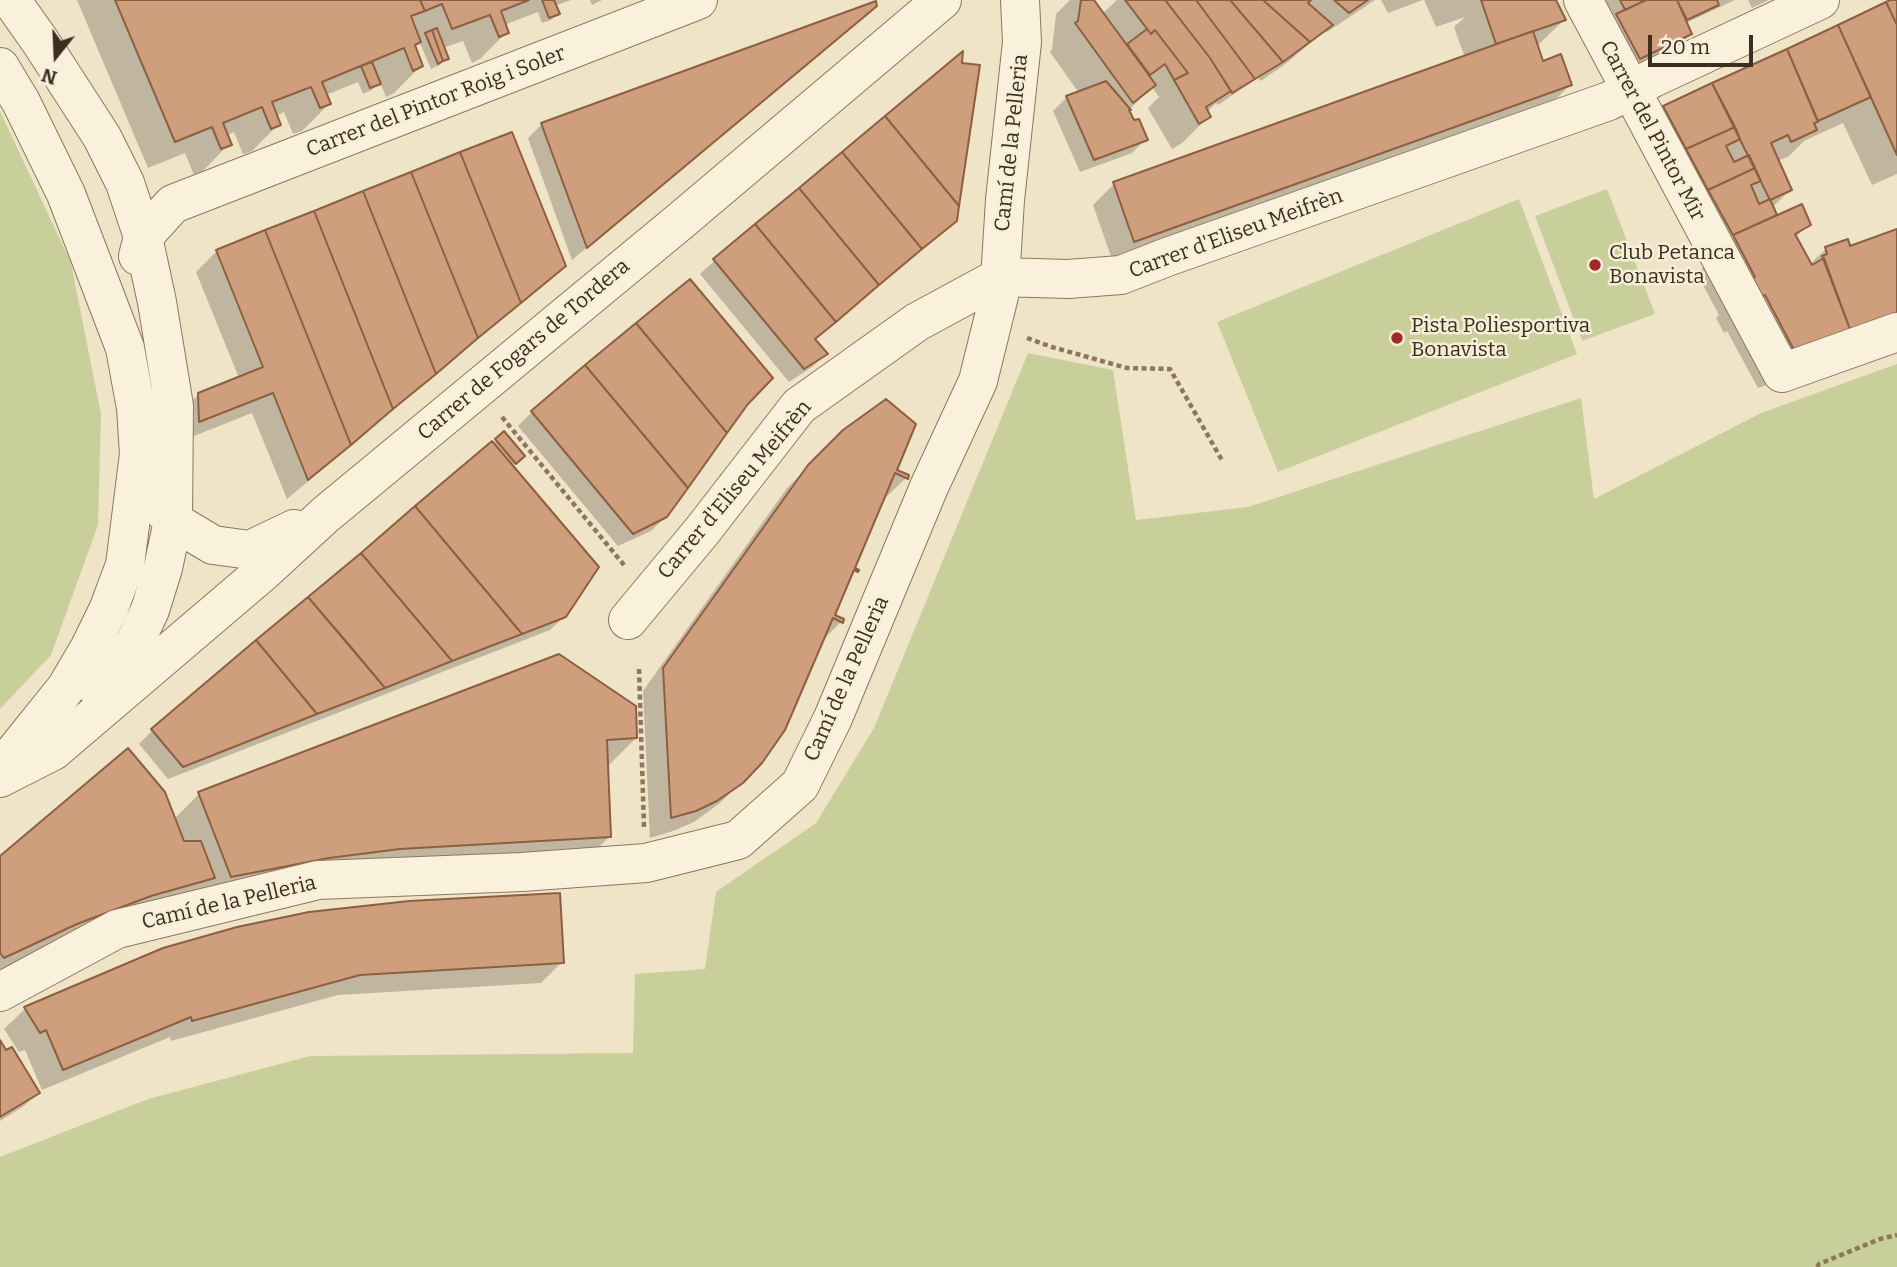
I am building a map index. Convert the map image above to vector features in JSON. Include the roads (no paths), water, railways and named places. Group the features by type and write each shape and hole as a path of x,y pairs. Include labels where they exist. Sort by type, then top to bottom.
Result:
{"street":[{"path":"0,775 61,724 134,644 150,610 173,521 174,405 158,302 143,237 125,183 102,137 11,0"},
{"name":"Carrer del Pintor Roig i Soler","path":"143,237 173,204 698,0"},
{"name":"Carrer de Fogars de Tordera","path":"0,775 53,751 263,572 325,515 942,0"},
{"name":"Camí de la Pelleria","path":"0,992 117,929 318,880 522,872 646,863 738,840 800,785 834,718 924,500 978,381 999,296 1005,200 1022,42 1020,0"},
{"name":"Carrer del Pintor Mir","path":"1583,0 1782,373 1897,332"},
{"name":"Carrer d'Eliseu Meifrèn","path":"628,620 702,531 799,406 917,322 1000,277 1068,279 1121,275 1609,101 1820,0"},
{"path":"0,67 21,102 66,194 125,348 136,408 139,454 125,565 109,608 66,688 0,775"},
{"path":"125,183 173,204"},
{"path":"125,348 131,283 143,237"},
{"path":"139,454 160,507 173,521 213,545 250,550 325,515"}],"place":[{"name":"Club Petanca Bonavista","path":"1595,265"},
{"name":"Pista Poliesportiva Bonavista","path":"1397,338"}]}
